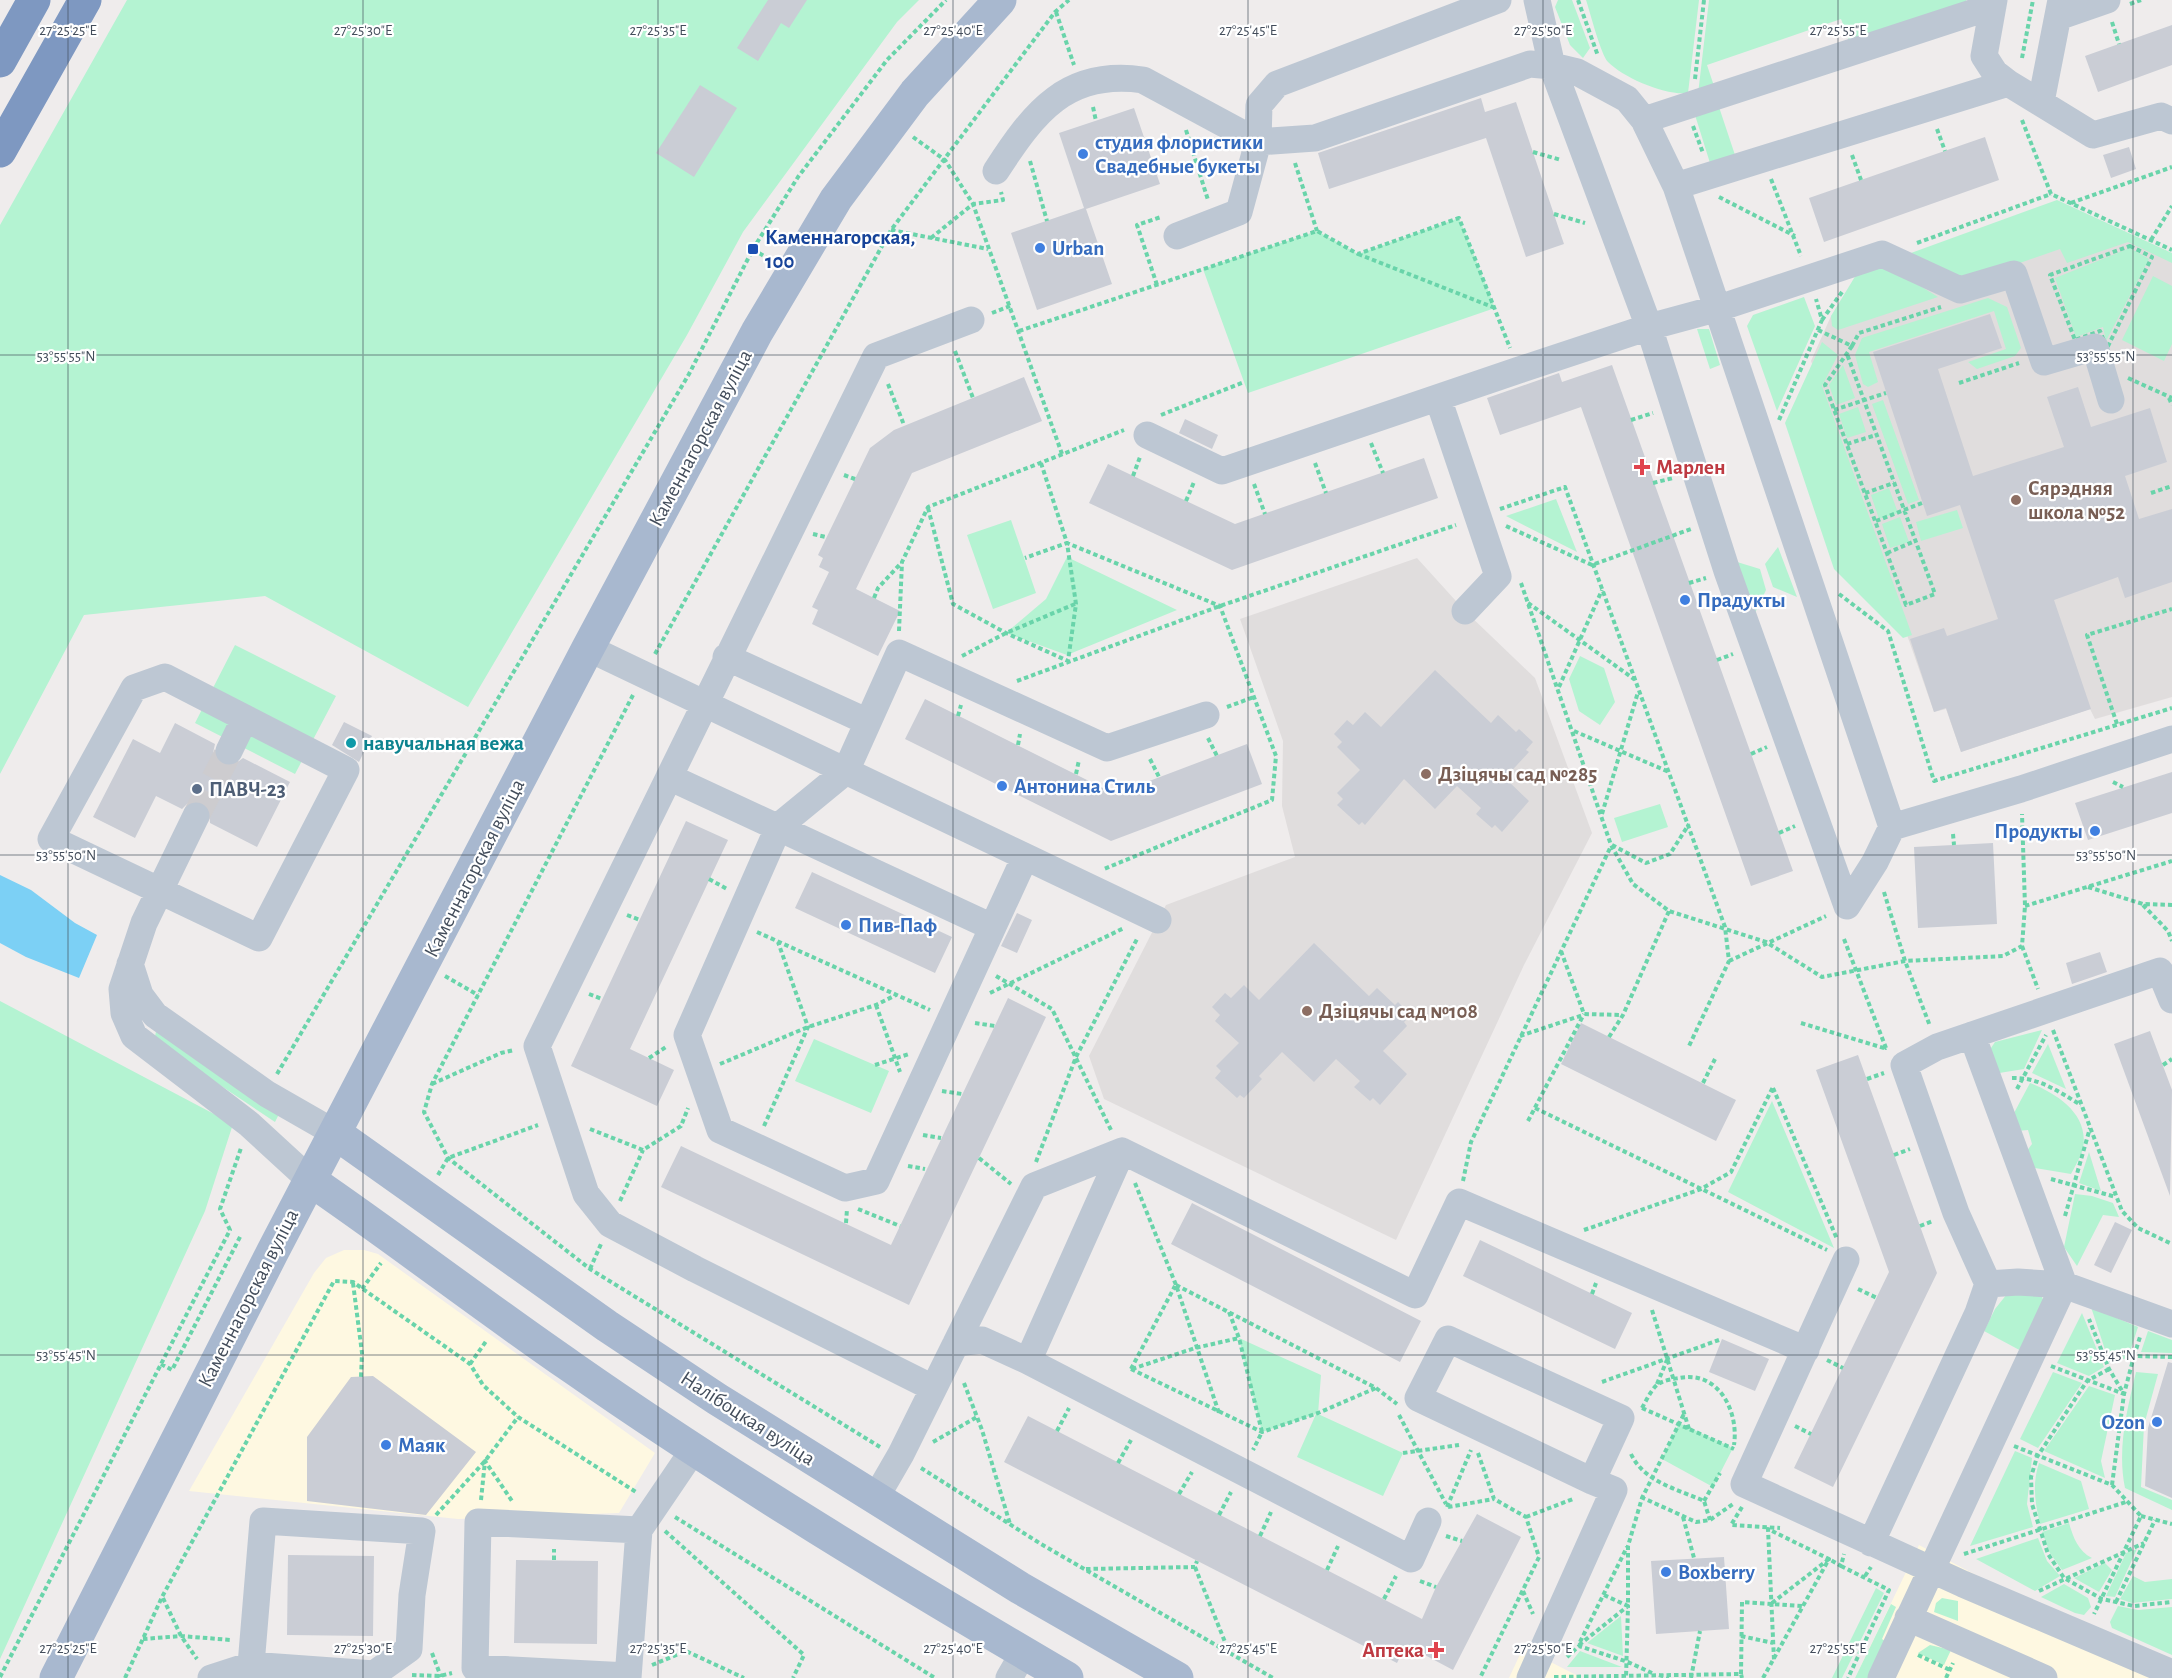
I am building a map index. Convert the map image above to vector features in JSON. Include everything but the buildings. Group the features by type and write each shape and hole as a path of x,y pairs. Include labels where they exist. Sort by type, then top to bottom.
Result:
{"highway":[{"path":"0,61 34,0"},
{"path":"0,151 85,0"}],"main road":[{"name":"Каменнагорская вуліца","path":"56,1678 184,1422 588,648 791,273 836,199 915,93 1000,0"},
{"name":"Налібоцкая вуліца","path":"335,1133 607,1326 875,1499 1020,1588 1177,1678"},
{"path":"310,1180 396,1239 573,1368 694,1449 983,1630 1016,1665 1067,1678"}],"lane":[{"path":"1172,225 1239,212 1258,142 1259,105 1277,84 1498,0"},
{"path":"1537,0 1552,66 1650,327 1711,522 1847,906"},
{"path":"1644,120 1994,3 1984,56 1995,73 2008,82 2030,106 2093,135 2161,116 2172,121"},
{"path":"2030,106 2059,8 2112,6"},
{"path":"996,171 1022,134 1051,101 1081,84 1123,77 1143,80 1258,142 1315,138 1530,64 1577,72 1627,99 1644,120 1676,186 1892,827 1875,862 1847,906"},
{"path":"1676,186 2008,82"},
{"path":"1142,427 1222,471 1519,370 1650,327 1719,308 1882,254 1960,290 2014,274 2044,362 2095,347 2111,400"},
{"path":"933,1388 706,1275 610,1224 586,1194 537,1046 726,657 876,356 959,324"},
{"path":"1438,398 1487,517 1498,576 1465,611"},
{"path":"588,648 1153,918"},
{"path":"1025,857 876,1181 845,1188 720,1130 687,1035 779,826 846,771 899,653 1107,748 1206,715"},
{"path":"726,657 868,722"},
{"path":"165,676 245,718 346,770 259,938 51,839 134,688 165,676"},
{"path":"229,751 245,718"},
{"path":"1892,827 2021,789 2172,739"},
{"path":"669,777 779,826 992,927"},
{"path":"196,816 144,923 122,989 124,1013 134,1036 249,1125 310,1180"},
{"path":"130,964 140,995 155,1015 267,1094 335,1133"},
{"path":"1871,1543 1978,1313 1988,1284 1956,1213 1895,1053 1937,1047 2160,971 2172,1000"},
{"path":"1881,1678 2064,1285 1972,1035"},
{"path":"1122,1151 1415,1295 1460,1202 1806,1350"},
{"path":"875,1499 901,1454 1031,1192 1122,1151"},
{"path":"1028,1361 1122,1151"},
{"path":"1846,1260 1806,1350 1744,1453 1734,1476 1871,1543 2172,1673"},
{"path":"1988,1284 2018,1282 2064,1285 2172,1324"},
{"path":"1543,1674 1614,1490 1478,1435 1418,1398 1448,1339 1621,1418 1598,1483"},
{"path":"956,1343 982,1340 1028,1361 1411,1559 1437,1514"},
{"path":"639,1530 478,1522 475,1668 628,1677 639,1530 694,1449"},
{"path":"206,1671 252,1653 374,1674 409,1649 412,1595 422,1531 263,1521 252,1653"},
{"path":"1908,1618 2044,1678"}],"path":[{"path":"267,1094 306,1022 689,374 753,249 798,177 887,60 946,0"},
{"path":"1069,0 1055,12 891,230 644,674 432,1084 424,1112 448,1158 590,1269 886,1452 901,1454 1010,1524 1273,1678"},
{"path":"1578,0 1602,64"},
{"path":"1694,88 1704,0"},
{"path":"2022,58 2033,0"},
{"path":"2119,44 2112,6 2141,0"},
{"path":"1055,12 1081,84"},
{"path":"1176,98 1208,201 1198,204"},
{"path":"2030,106 2051,194"},
{"path":"893,122 945,160 973,204 1062,454"},
{"path":"1937,128 1945,151"},
{"path":"1022,134 1047,221"},
{"path":"1287,140 1317,231 1358,254 1495,308"},
{"path":"1851,152 1861,180"},
{"path":"2071,203 2172,167"},
{"path":"931,238 973,204 1003,200 996,171"},
{"path":"1770,177 1796,236 1822,320"},
{"path":"1913,244 2051,194 2172,249"},
{"path":"2151,240 2172,206"},
{"path":"1358,254 1459,218 1519,370"},
{"path":"1157,285 1137,225 1172,225"},
{"path":"891,230 988,249"},
{"path":"1019,331 1317,231"},
{"path":"2107,348 2152,257 2130,246 2050,275 2075,340 2100,331 2110,356"},
{"path":"1774,414 1778,425 1822,320 1849,282"},
{"path":"1847,354 1935,594 1906,604 1825,385 1859,333 1944,306"},
{"path":"959,324 973,398"},
{"path":"1818,330 1852,346"},
{"path":"876,356 904,425"},
{"path":"1959,383 2020,363"},
{"path":"2126,377 2170,398 2172,405"},
{"path":"874,598 878,588 902,562 928,507 1062,454 1142,427 1244,382"},
{"path":"1834,410 1886,393"},
{"path":"1847,444 1876,435"},
{"path":"1307,442 1326,493"},
{"path":"1041,463 1067,543 1076,604 1068,661"},
{"path":"1247,463 1265,514"},
{"path":"1865,493 1894,483"},
{"path":"2151,493 2172,486"},
{"path":"988,693 1068,661 1220,606 1487,517 1495,511 1565,487 1725,927 1729,961 1689,1046"},
{"path":"1876,521 1922,503"},
{"path":"928,507 953,604 1006,633 1068,661"},
{"path":"1503,534 1500,524 1592,565 1711,522"},
{"path":"1887,553 1915,541"},
{"path":"1025,558 1067,543 1220,606 1276,756 1272,800 1076,880"},
{"path":"899,653 902,562"},
{"path":"1517,574 1574,731 1611,845 1633,884 1669,911 1725,927 1766,942 1822,977 1905,961 2003,956 2022,946"},
{"path":"1558,688 1602,589"},
{"path":"1834,590 1887,631 1934,781 2172,708"},
{"path":"1528,603 1635,679"},
{"path":"937,669 1006,633 1076,604"},
{"path":"2118,724 2087,635 2172,609"},
{"path":"1602,815 1618,751 1638,691"},
{"path":"1574,731 1669,772"},
{"path":"2021,789 2025,906 2022,946 2046,1010"},
{"path":"1611,845 1646,863 1670,854 1689,824"},
{"path":"1460,1202 1471,1142 1611,845"},
{"path":"2025,906 2172,861"},
{"path":"1875,862 1905,961 1937,1047"},
{"path":"2087,887 2143,904 2172,905"},
{"path":"2143,904 2168,931 2172,942"},
{"path":"1729,961 1847,906"},
{"path":"1609,1037 1623,1016 1669,911"},
{"path":"737,922 896,995 952,1013 1153,918"},
{"path":"979,1158 1031,1192 1036,1155 1076,1057 1153,918"},
{"path":"1844,939 1856,972 1895,1053"},
{"path":"755,1146 808,1027 778,942"},
{"path":"1528,1120 1584,1014 1560,950"},
{"path":"425,964 478,995"},
{"path":"974,966 1011,984 1052,1009 1122,1151 1176,1285 1195,1348 1219,1413"},
{"path":"700,1073 808,1027 876,1005 896,995"},
{"path":"876,1005 912,1102"},
{"path":"1520,1036 1584,1014 1623,1016"},
{"path":"1801,1023 1895,1053"},
{"path":"2001,1117 2051,1026 2122,1211 2138,1228 2172,1244"},
{"path":"432,1084 501,1053 537,1046"},
{"path":"1703,1083 1715,1059"},
{"path":"2163,1065 2172,1059"},
{"path":"1987,1080 2023,1077 2044,1083 2081,1105"},
{"path":"1552,1241 1701,1189 1731,1172 1773,1088 1846,1260"},
{"path":"1535,1108 1846,1260"},
{"path":"0,1677 230,1230 220,1209 249,1125"},
{"path":"2064,1218 2090,1127"},
{"path":"436,1178 448,1158"},
{"path":"2020,1169 2072,1186 2117,1197"},
{"path":"847,1205 900,1226"},
{"path":"161,1365 172,1370 241,1235"},
{"path":"362,1289 384,1258"},
{"path":"1642,1280 1690,1429"},
{"path":"125,1678 162,1597 334,1281 353,1282 470,1364 483,1385 518,1417 935,1678"},
{"path":"353,1282 362,1353 361,1377"},
{"path":"1176,1285 1376,1388 1402,1406"},
{"path":"1131,1369 1176,1285"},
{"path":"2084,1309 2109,1369 2124,1394"},
{"path":"1228,1311 1239,1338 1262,1432"},
{"path":"1568,1395 1755,1327"},
{"path":"2112,1485 2124,1394 2141,1335"},
{"path":"1131,1369 1195,1348 1239,1338"},
{"path":"2045,1376 2055,1356"},
{"path":"2134,1356 2172,1357"},
{"path":"1638,1417 1657,1385 1668,1359"},
{"path":"2050,1366 2124,1394"},
{"path":"1131,1369 1262,1432 1318,1413 1376,1388"},
{"path":"2109,1369 2087,1381 2037,1457 2031,1477 2032,1504 2048,1554 2064,1578 2102,1599 2134,1606 2172,1602"},
{"path":"1657,1385 1674,1378 1695,1377 1717,1388 1727,1401 1744,1453"},
{"path":"1057,1431 1073,1399"},
{"path":"1392,1401 1420,1450 1437,1514"},
{"path":"1632,1404 1744,1453"},
{"path":"1579,1646 1628,1546 1642,1498 1685,1412"},
{"path":"422,1531 485,1461 518,1417"},
{"path":"927,1446 977,1417"},
{"path":"982,1430 1010,1524"},
{"path":"1118,1463 1135,1431"},
{"path":"1437,1514 1478,1435"},
{"path":"1403,1453 1478,1435"},
{"path":"1478,1435 1494,1499"},
{"path":"2016,1435 2011,1444 2037,1457 2112,1485 2141,1516 2172,1524"},
{"path":"1627,1445 1636,1465 1652,1479 1704,1501 1710,1520"},
{"path":"1728,1458 1744,1453"},
{"path":"478,1522 485,1461"},
{"path":"485,1461 529,1525"},
{"path":"1179,1494 1197,1464"},
{"path":"1526,1517 1598,1483 1610,1484 1696,1522 1710,1520 1731,1508 1734,1476"},
{"path":"1704,1501 1734,1476"},
{"path":"1219,1515 1235,1484"},
{"path":"1437,1514 1494,1499 1526,1517 1539,1557 1480,1678"},
{"path":"1957,1556 2126,1502"},
{"path":"655,1504 663,1529 804,1655 793,1678"},
{"path":"1260,1536 1275,1505"},
{"path":"2092,1617 2141,1516"},
{"path":"1683,1517 1694,1558"},
{"path":"2116,1602 2155,1520"},
{"path":"1774,1660 1768,1528 1889,1590 1848,1678"},
{"path":"1327,1570 1341,1540"},
{"path":"2029,1597 2064,1578 2144,1543"},
{"path":"1626,1677 1628,1546"},
{"path":"1957,1556 1962,1546"},
{"path":"1763,1678 1829,1559 1827,1549"},
{"path":"1841,1566 1844,1551"},
{"path":"1957,1556 1967,1562"},
{"path":"1771,1604 1829,1559"},
{"path":"1197,1561 1195,1567 1229,1654"},
{"path":"1085,1569 1195,1567"},
{"path":"1384,1599 1399,1570"},
{"path":"1414,1578 1436,1587"},
{"path":"1604,1595 1628,1606"},
{"path":"162,1597 181,1636 206,1671"},
{"path":"1543,1674 1548,1677 1626,1677 1654,1674 1741,1676 1742,1602 1803,1606"},
{"path":"1563,1662 1628,1606"},
{"path":"1691,1676 1700,1631"},
{"path":"142,1639 181,1636 252,1653"},
{"path":"1741,1636 1773,1643"},
{"path":"1579,1646 1669,1678"},
{"path":"628,1677 686,1651 744,1678"},
{"path":"374,1674 440,1676 475,1668"}],"shaded area":[{"name":"Сярэдняя школа №52","path":"2103,225 2172,258 2172,697 2095,719 2090,709 1961,752 1946,709 1934,712 1811,361 1831,316"},
{"path":"1417,558 1465,611 1535,678 1592,833 1524,965 1396,1240 1104,1099 1089,1056 1166,905 1295,857 1282,806 1283,741 1240,619"},
{"path":"344,1250 364,1250 378,1254 655,1453 619,1513 458,1519 189,1491 314,1273 326,1258"},
{"path":"1919,1545 2172,1678 1855,1678"},
{"path":"1523,1648 1582,1678 1509,1678"}],"green space":[{"path":"127,0 919,0 897,22 743,232 687,335 468,707 265,596 84,615 0,774 0,225"},
{"path":"1558,0 1572,0 1590,48 1583,58 1570,45 1555,7"},
{"path":"1586,0 1699,0 1688,93 1668,92 1646,85 1624,74 1608,62"},
{"path":"1709,0 1966,0 1968,5 1849,40 1841,19 1707,65 1714,86 1698,94"},
{"path":"1719,107 1735,155 1710,163 1695,115"},
{"path":"2057,200 2172,253 2172,263 2128,242 2067,263 2060,249 1963,283 1911,253"},
{"path":"1459,218 1495,308 1248,393 1203,269 1317,231 1358,254"},
{"path":"2130,248 2149,259 2106,341 2103,327 2076,337 2055,278"},
{"path":"1882,262 1938,297 1838,330 1832,326 1831,316 1859,270"},
{"path":"2153,276 2172,286 2172,344 2164,361 2122,340"},
{"path":"1804,297 1815,326 1777,411 1747,326 1753,315"},
{"path":"1988,298 2007,307 2021,348 2015,356 1977,369 1968,362 2006,349 1994,311 1869,352 1878,382 1868,387 1863,384 1855,355 1862,338"},
{"path":"1697,329 1709,329 1720,365 1710,369"},
{"path":"1822,342 1838,355 1822,386 1912,635 1903,638 1834,569 1785,423"},
{"path":"1843,365 1855,398 1836,405 1829,385"},
{"path":"1883,400 1919,500 1908,504 1872,404"},
{"path":"1858,407 1866,432 1847,438 1839,414"},
{"path":"1889,488 1898,513 1879,519 1871,495"},
{"path":"1556,499 1577,552 1506,516"},
{"path":"1957,510 1963,528 1921,541 1916,522"},
{"path":"1900,517 1909,542 1890,548 1882,524"},
{"path":"1011,520 1036,593 993,609 967,535"},
{"path":"1778,547 1797,597 1773,587 1765,564"},
{"path":"1067,557 1177,610 1067,655 1006,633 1046,599"},
{"path":"1737,562 1760,569 1766,590 1755,613"},
{"path":"235,645 336,696 295,774 195,723"},
{"path":"1580,656 1604,668 1615,702 1600,725 1579,711 1569,679"},
{"path":"1660,804 1668,827 1622,842 1614,818"},
{"path":"0,1001 233,1124 205,1211 0,1659"},
{"path":"157,1027 281,1110 275,1122 154,1041"},
{"path":"2042,1030 2024,1069 1993,1074 1987,1054 1995,1042"},
{"path":"814,1039 889,1071 871,1113 795,1081"},
{"path":"2048,1044 2066,1089 2032,1073"},
{"path":"2030,1083 2061,1100 2077,1117 2082,1128 2084,1139 2082,1152 2071,1174 2029,1167 2026,1152 2032,1144 2028,1130 2017,1131 2014,1113"},
{"path":"1772,1101 1834,1248 1728,1192"},
{"path":"2089,1152 2101,1191 2079,1183"},
{"path":"2075,1194 2092,1196 2113,1203 2119,1217 2103,1215 2077,1266 2064,1247"},
{"path":"2007,1294 2041,1295 2046,1306 2025,1353 1984,1331 1995,1309"},
{"path":"2091,1307 2138,1327 2128,1358 2109,1362"},
{"path":"2082,1313 2104,1367 2089,1376 2057,1363"},
{"path":"2148,1331 2172,1340 2172,1353 2141,1352"},
{"path":"1239,1338 1321,1375 1318,1414 1403,1453 1383,1496 1297,1457 1316,1414 1262,1432"},
{"path":"2053,1372 2082,1383 2038,1448 2020,1439"},
{"path":"2136,1372 2158,1374 2144,1425 2141,1487 2172,1500 2172,1510 2125,1488 2123,1444 2126,1415"},
{"path":"2089,1386 2115,1395 2101,1461 2105,1478 2044,1451"},
{"path":"1679,1423 1733,1448 1713,1487 1662,1459"},
{"path":"2015,1451 2032,1458 2027,1504 2033,1527 1970,1546"},
{"path":"2039,1463 2081,1481 2089,1509 2040,1524 2035,1494"},
{"path":"2069,1523 2080,1548 2092,1558 2062,1570 2050,1553 2042,1532"},
{"path":"2038,1538 2047,1561 2060,1576 2035,1591 1976,1559"},
{"path":"2137,1549 2115,1597 2106,1596 2126,1553"},
{"path":"2105,1563 2112,1570 2099,1592 2074,1578"},
{"path":"2133,1576 2145,1582 2172,1579 2172,1599 2132,1603 2120,1599"},
{"path":"2064,1584 2088,1598 2091,1607 2084,1615 2041,1597"},
{"path":"1876,1588 1884,1593 1842,1678 1832,1678"},
{"path":"1942,1598 1958,1601 1958,1621 1934,1612 1936,1603"},
{"path":"1891,1604 1896,1607 1882,1639 1888,1643 1870,1678 1855,1678"},
{"path":"2118,1606 2138,1610 2172,1607 2172,1655 2112,1628 2110,1622"},
{"path":"1621,1616 1623,1656 1587,1643"},
{"path":"1930,1645 1951,1650 1944,1665 1918,1653"},
{"path":"1580,1651 1622,1667 1567,1667"}],"water":[{"path":"0,875 31,890 75,923 97,935 79,978 26,957 0,943"}],"tunnel":[{"path":"196,816 229,751"}],"place":[{"name":"студия флористики Свадебные букеты","path":"1083,154"},
{"name":"Urban","path":"1040,248"},
{"name":"Каменнагорская, 100","path":"753,249"},
{"name":"Марлен","path":"1642,467"},
{"name":"Сярэдняя школа №52","path":"2016,500"},
{"name":"Прадукты","path":"1685,600"},
{"name":"навучальная вежа","path":"351,743"},
{"name":"Дзіцячы сад №285","path":"1426,774"},
{"name":"Антонина Стиль","path":"1002,786"},
{"name":"ПАВЧ-23","path":"197,789"},
{"name":"Продукты","path":"2095,831"},
{"name":"Пив-Паф","path":"846,925"},
{"name":"Дзіцячы сад №108","path":"1307,1011"},
{"name":"Ozon","path":"2157,1422"},
{"name":"Маяк","path":"386,1445"},
{"name":"Boxberry","path":"1666,1572"},
{"name":"Аптека","path":"1436,1650"}]}
